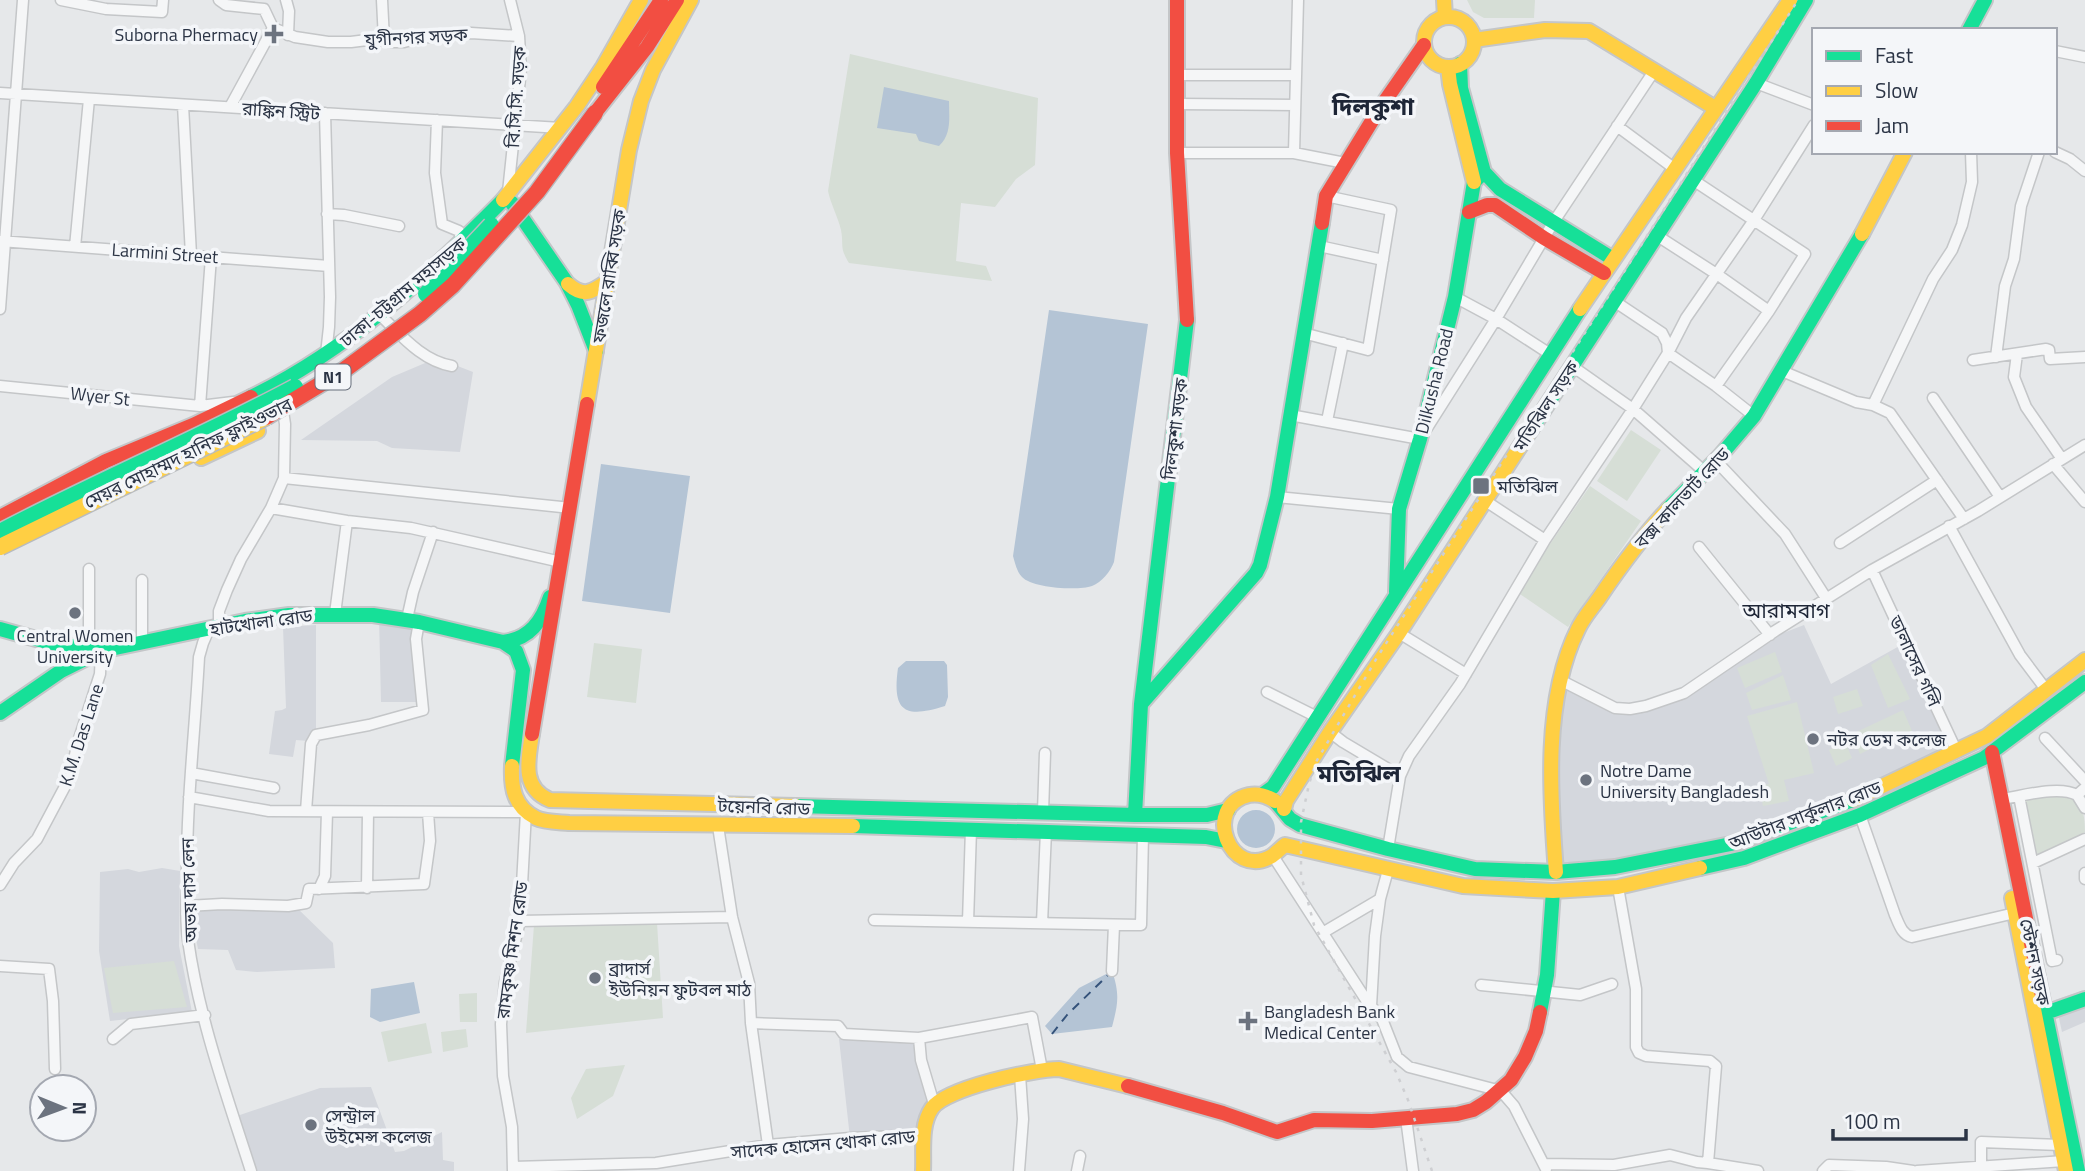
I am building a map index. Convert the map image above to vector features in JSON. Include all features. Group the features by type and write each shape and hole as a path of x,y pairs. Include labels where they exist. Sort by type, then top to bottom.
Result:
{"main road":[{"path":"591,109 597,84 652,0"},
{"name":"মেয়র মোহাম্মদ হানিফ ফ্লাইওভার","path":"0,532 304,383 390,324 434,289 469,247 510,206 591,109 601,88 661,0"},
{"name":"মেয়র মোহাম্মদ হানিফ ফ্লাইওভার","path":"0,547 279,411 344,370 420,314 453,285 537,192 666,0"},
{"path":"591,109 646,47 677,0"},
{"name":"ফজলে রাব্বি সড়ক","path":"561,562 627,160 641,101 653,70 691,0"},
{"name":"দিলকুশা সড়ক","path":"1135,815 1141,704 1187,327 1177,153 1177,0"},
{"path":"1444,0 1445,17"},
{"name":"মতিঝিল সড়ক","path":"1262,795 1273,787 1549,354 1790,0"},
{"name":"মতিঝিল সড়ক","path":"1286,814 1286,801 1330,732 1399,633 1756,83 1806,0"},
{"path":"1973,28 1984,0"},
{"name":"ঢাকা-চট্টগ্রাম মহাসড়ক","path":"0,517 106,461 193,425 276,385 326,355 380,315 462,242 507,196 561,128 603,67 637,4"},
{"path":"1141,704 1256,573 1277,497 1320,246 1326,196 1424,45 1427,30 1437,19 1453,17 1468,25 1474,40 1470,54 1454,66 1441,66 1430,58 1424,45"},
{"path":"1474,40 1520,32 1570,29 1588,31 1715,108"},
{"name":"Dilkusha Road","path":"1396,592 1399,509 1420,439 1455,297 1469,212 1479,177 1454,66"},
{"name":"বক্স কালভার্ট রোড","path":"1556,872 1552,800 1554,722 1560,680 1577,629 1643,537 1737,440 1754,416 1856,246 1904,154"},
{"path":"1479,177 1633,271"},
{"path":"507,196 567,283 597,353"},
{"path":"1469,212 1486,205 1495,205 1544,238 1624,285"},
{"path":"0,555 46,530 229,446 318,396 404,337 470,276 523,219"},
{"path":"567,283 575,291 585,293 608,281"},
{"path":"503,642 525,636 537,626 548,603 561,562"},
{"name":"টয়েনবি রোড","path":"561,562 528,773 535,793 541,798 1135,815 1207,815 1221,811"},
{"name":"হাটখোলা রোড","path":"0,713 61,671 101,651 142,642 210,633 245,621 289,615 373,615 413,621 503,642"},
{"path":"0,629 29,638 101,651"},
{"path":"503,642 516,651 523,670 511,772 514,797 526,812"},
{"name":"আউটার সার্কুলার রোড","path":"1262,795 1277,802 1286,814 1300,825 1475,869 1556,872 1620,866 1731,844 1841,806 1980,740 2085,660"},
{"path":"523,670 530,664 535,664 542,676"},
{"name":"আউটার সার্কুলার রোড","path":"1219,840 1235,854 1254,861 1264,860 1279,851 1463,886 1553,891 1618,887 1744,858 1860,816 1988,755 2085,682"},
{"path":"1980,740 1988,755"},
{"name":"স্টেশন সড়ক","path":"1988,755 2002,799 2069,1168"},
{"name":"স্টেশন সড়ক","path":"1988,755 2015,913 2041,1015"},
{"path":"1219,840 1223,826 1221,811 1242,797 1262,795"},
{"name":"টয়েনবি রোড","path":"526,812 537,819 569,823 878,826 1219,840"},
{"path":"923,1171 924,1135 934,1104 951,1093 1042,1070 1059,1069 1175,1098 1278,1132 1307,1121 1406,1118 1468,1112 1483,1105 1501,1091 1522,1065 1531,1045 1540,1013 1548,964 1553,891"},
{"path":"2041,1015 2085,999"}],"street":[{"path":"0,309 23,0"},
{"path":"61,0 106,9 162,12 163,0"},
{"path":"219,0 226,5 264,9 273,29 230,107"},
{"path":"286,0 289,11 288,35"},
{"path":"382,0 384,40"},
{"name":"বি.সি.সি. সড়ক","path":"507,196 521,69 519,36 510,0"},
{"path":"1294,153 1298,0"},
{"name":"যুগীনগর সড়ক","path":"273,29 288,35 328,42 375,39 404,42 418,38 471,33 519,36"},
{"path":"2057,51 2085,57"},
{"path":"1290,415 1420,439 1553,223 1654,71"},
{"path":"1177,75 1296,75"},
{"path":"1756,83 1812,104"},
{"name":"রাঙ্কিন স্ট্রিট","path":"0,93 561,128"},
{"path":"75,247 89,99"},
{"path":"1177,104 1295,105"},
{"path":"183,105 191,256"},
{"path":"325,113 329,266 326,355"},
{"path":"437,120 435,173 442,225 459,231 462,242"},
{"path":"1617,126 1675,169"},
{"path":"1388,849 1400,775 1409,756 1466,674 1545,540 1633,409 1686,318 1718,275 1812,128"},
{"path":"1177,153 1294,153 1345,163"},
{"path":"2057,153 2085,171"},
{"path":"1873,405 1933,279 1952,250 1962,225 1972,182 1970,154"},
{"path":"1996,357 2005,286 2014,260 2021,206 2038,154"},
{"path":"1693,180 1805,254 1716,386"},
{"path":"1303,333 1368,350 1391,210 1326,196"},
{"path":"327,214 400,226"},
{"path":"1656,235 1769,311"},
{"name":"Larmini Street","path":"3,241 329,266"},
{"path":"1320,246 1383,260"},
{"path":"200,406 211,257"},
{"path":"1455,297 1496,319 1549,354"},
{"path":"1614,301 1662,333 1668,353 1754,416"},
{"path":"380,315 418,351 440,364 452,366"},
{"path":"1327,421 1343,343"},
{"path":"1973,360 2048,349 2050,359 2085,357"},
{"path":"2017,354 2014,376 2026,407 2057,462 2085,502"},
{"path":"1572,366 1711,466 1785,534 1826,598"},
{"path":"1782,371 1890,413 1964,519"},
{"path":"276,385 284,415 284,478 570,508"},
{"name":"Wyer St","path":"0,386 200,406 244,401"},
{"path":"1933,398 2000,497"},
{"path":"1560,680 1615,708 1646,706 1684,693 1826,598 1964,519 2085,445"},
{"name":"অভয় দাস লেন","path":"251,1171 231,1114 188,940 189,797 199,657 241,559 271,508 284,478"},
{"path":"1840,542 1937,480"},
{"path":"1277,497 1399,509"},
{"path":"1484,500 1545,540"},
{"path":"271,508 433,532 561,562"},
{"path":"335,614 347,521"},
{"path":"1949,526 2020,655 2047,691"},
{"path":"306,811 311,744 316,735 369,725 423,710 413,621 413,592 433,532"},
{"path":"1699,547 1770,635"},
{"path":"89,569 89,631 91,640 101,651"},
{"name":"ডালাসের গলি","path":"1872,570 1957,752"},
{"path":"142,580 142,642"},
{"path":"1399,633 1466,674"},
{"name":"K.M. Das Lane","path":"1,883 14,863 37,839 71,775 77,745 100,674 101,651"},
{"path":"1267,692 1317,717"},
{"path":"1330,732 1400,775"},
{"path":"2045,738 2056,746 2085,781"},
{"path":"1043,812 1045,753"},
{"path":"191,773 274,788"},
{"path":"2002,799 2075,789 2085,808"},
{"path":"2019,796 2042,897 2052,961 2057,960"},
{"path":"189,797 270,811 526,812"},
{"path":"320,889 326,876 327,812"},
{"path":"367,888 368,812"},
{"path":"187,906 288,906 306,903 309,889 424,884 430,842 428,812"},
{"name":"রামকৃষ্ণ মিশন রোড","path":"513,1169 512,1127 503,1076 502,1024 505,982 520,921 526,812"},
{"path":"1860,816 1895,915 1908,936 2015,913"},
{"path":"522,872 527,862 531,830 537,823 547,821"},
{"path":"718,826 732,917 748,983 768,1145"},
{"path":"968,922 971,829"},
{"path":"1042,923 1046,831"},
{"path":"874,920 1141,926 1143,835"},
{"path":"2033,863 2085,839"},
{"path":"1279,851 1324,932 1382,1020 1402,1063 1501,1091 1514,1105 1545,1168 1614,1165 1670,1155 1758,1171"},
{"path":"1371,1006 1375,936 1380,899 1388,870"},
{"path":"2085,873 2085,879"},
{"path":"1618,887 1636,989 1636,1047 1639,1053 1646,1056 1710,1061 1716,1066 1709,1163"},
{"path":"1324,932 1380,899"},
{"path":"520,921 732,917"},
{"path":"1112,971 1114,925"},
{"path":"0,966 49,969 55,1069"},
{"path":"1481,985 1580,995 1612,984"},
{"path":"113,1039 131,1024 205,1015"},
{"path":"751,1023 838,1026 844,1034 919,1038 1032,1017 1042,1070"},
{"path":"919,1038 921,1060 934,1104"},
{"path":"1019,1171 1023,1119 1020,1075"},
{"path":"1406,1118 1413,1171"},
{"name":"সাদেক হোসেন খোকা রোড","path":"513,1169 656,1163 768,1145 924,1135"},
{"path":"1981,1167 1981,1142 2066,1144"},
{"path":"1077,1171 1080,1156"},
{"path":"1823,1171 1829,1165 1915,1171 1981,1167 2069,1168"}],"shaded area":[{"path":"1467,0 1535,0 1534,18 1484,18 1473,12"},
{"path":"850,54 1038,98 1035,165 1016,179 995,207 961,203 956,261 986,266 992,281 849,263 843,250 841,230 828,191"},
{"path":"437,358 473,372 460,452 392,448 377,441 301,440 392,377"},
{"path":"1631,430 1661,450 1627,501 1597,481"},
{"path":"1590,486 1641,521 1568,627 1517,592"},
{"path":"379,616 414,621 416,702 381,702"},
{"path":"316,625 316,732 309,741 296,740 293,757 269,754 275,711 286,708 283,627"},
{"name":"নটর ডেম কলেজ","path":"1804,625 1831,684 1903,644 1953,748 1851,795 1753,834 1556,872 1552,800 1562,681 1615,708 1677,699 1715,672 1731,667 1778,635"},
{"path":"594,643 642,649 636,703 587,697"},
{"path":"1775,652 1782,672 1745,688 1737,668"},
{"path":"1888,654 1910,699 1888,708 1871,665"},
{"path":"1783,675 1791,700 1752,710 1746,693"},
{"path":"1857,689 1863,706 1838,714 1833,697"},
{"path":"1797,702 1814,773 1784,780 1789,801 1763,806 1759,786 1769,784 1747,716"},
{"path":"1903,710 1912,731 1870,746 1870,749 1860,754 1852,734"},
{"path":"1845,742 1852,758 1836,766 1829,750"},
{"path":"2066,793 2076,800 2082,810 2085,832 2035,859 2021,798"},
{"path":"162,868 180,871 179,946 192,1012 110,1021 99,951 100,872 128,869 139,872"},
{"path":"295,906 333,943 335,968 257,972 236,970 228,950 198,949 192,917 194,908"},
{"name":"ব্রাদার্স ইউনিয়ন ফুটবল মাঠ","path":"657,923 663,1018 526,1033 534,925"},
{"path":"174,961 187,1007 113,1013 104,968"},
{"path":"2085,990 2085,1022 2062,1032 2055,1000"},
{"path":"477,993 477,1022 460,1022 459,994"},
{"path":"426,1023 432,1053 388,1062 381,1032"},
{"path":"466,1029 468,1047 443,1052 441,1032"},
{"path":"839,1039 919,1043 934,1104 924,1135 850,1138"},
{"path":"625,1065 613,1096 577,1119 571,1098 586,1069"},
{"name":"সেন্ট্রাল উইমেন্স কলেজ","path":"371,1087 395,1152 404,1151 442,1132 443,1160 454,1162 454,1171 254,1171 234,1117 320,1088"}],"water":[{"path":"884,87 949,101 948,131 939,146 919,141 916,134 877,128"},
{"path":"1049,310 1148,324 1114,562 1102,579 1085,588 1056,588 1027,581 1019,573 1013,556"},
{"path":"601,464 690,476 670,613 582,601"},
{"path":"906,661 944,661 947,665 948,697 945,706 920,712 904,708 899,702 897,683 898,668"},
{"path":"1256,810 1269,816 1275,829 1269,842 1256,848 1243,842 1237,829 1243,816"},
{"path":"1112,971 1117,999 1112,1027 1052,1034 1045,1026 1079,988"},
{"path":"414,982 420,1013 380,1022 370,1017 371,989"}],"ferry route":[{"path":"1052,1034 1067,1015 1109,974"}],"railway":[{"path":"1432,1171 1396,1072 1314,925 1301,875 1301,822 1309,784 1316,762 1378,656 1798,0"}],"traffic: fast":[{"path":"1532,428 1756,83 1806,0"},
{"path":"1970,28 1985,0"},
{"path":"1460,64 1461,88 1484,172 1500,189 1613,259"},
{"path":"1396,592 1399,509 1420,439 1455,297 1474,182 1484,172"},
{"path":"251,397 287,378 354,334 416,283 503,200"},
{"path":"512,203 567,283 596,351"},
{"path":"1142,703 1256,573 1260,565 1277,497 1322,223"},
{"path":"426,294 491,225"},
{"path":"1668,509 1720,456 1754,416 1862,234"},
{"path":"1262,795 1273,787 1580,309"},
{"path":"1135,815 1141,704 1187,320"},
{"path":"0,532 295,387"},
{"path":"503,642 528,633 539,621 550,597"},
{"path":"0,713 61,671 101,651 245,621 289,615 373,615 419,622 503,642 516,651 523,670 512,766"},
{"path":"0,629 47,642 101,651"},
{"path":"1700,868 1744,858 1860,815 1984,758 2085,682"},
{"path":"1275,801 1290,819 1300,825 1388,849 1475,869 1556,872 1615,867 1731,844 1853,800"},
{"path":"796,806 1135,815 1207,815 1228,810"},
{"path":"853,826 1206,837 1226,841"},
{"path":"1540,1012 1547,975 1553,891"},
{"path":"2041,992 2078,1171"},
{"path":"2037,1016 2085,999"}],"traffic: slow":[{"path":"503,200 577,106 641,0"},
{"path":"587,404 629,150 641,101 653,70 691,0"},
{"path":"1444,0 1445,17"},
{"path":"1580,309 1790,0"},
{"path":"1449,17 1467,24 1474,42 1467,60 1449,67 1431,60 1424,42 1431,24 1449,17"},
{"path":"1474,40 1545,30 1589,31 1715,108"},
{"path":"1448,67 1474,182"},
{"path":"1862,234 1904,154"},
{"path":"568,284 579,291 588,292 608,281"},
{"path":"0,547 266,417"},
{"path":"1284,809 1286,801 1330,732 1399,633 1532,428"},
{"path":"201,458 258,431"},
{"path":"1556,872 1552,748 1559,686 1567,656 1585,617 1632,552 1668,509"},
{"path":"1853,800 1987,736 2085,660"},
{"path":"532,734 528,763 531,781 534,788 550,800 796,806"},
{"path":"512,766 513,789 518,803 529,814 547,821 853,826"},
{"path":"1275,801 1263,795 1249,795 1234,802 1226,813 1224,826 1227,839 1234,851 1244,859 1257,861 1272,856 1285,845 1463,886 1553,891 1618,887 1700,868"},
{"path":"2012,898 2066,1171"},
{"path":"923,1171 923,1138 928,1115 940,1101 954,1093 1012,1076 1059,1069 1128,1086"}],"traffic: jam":[{"path":"603,87 661,0"},
{"path":"595,113 647,47 677,0"},
{"path":"1177,0 1177,153 1187,320"},
{"path":"1322,223 1326,196 1378,111 1424,45"},
{"path":"266,417 344,370 420,314 453,285 537,192 595,113"},
{"path":"1469,212 1495,205 1604,273"},
{"path":"0,517 106,461 193,425 251,397"},
{"path":"532,734 587,404"},
{"path":"1992,752 2041,992"},
{"path":"1128,1086 1223,1113 1277,1132 1314,1120 1372,1121 1457,1114 1473,1110 1486,1102 1511,1080 1525,1057 1536,1031 1540,1012"}],"place":[{"name":"Suborna Phermacy","path":"274,34"},
{"name":"মতিঝিল","path":"1481,486"},
{"name":"Central Women University","path":"75,613"},
{"name":"নটর ডেম কলেজ","path":"1813,739"},
{"name":"Notre Dame University Bangladesh","path":"1586,780"},
{"name":"ব্রাদার্স ইউনিয়ন ফুটবল মাঠ","path":"595,978"},
{"name":"Bangladesh Bank Medical Center","path":"1248,1021"},
{"name":"সেন্ট্রাল উইমেন্স কলেজ","path":"311,1125"}],"district":[{"name":"দিলকুশা","path":"1373,106"},
{"name":"আরামবাগ","path":"1786,610"},
{"name":"মতিঝিল","path":"1359,773"}]}
